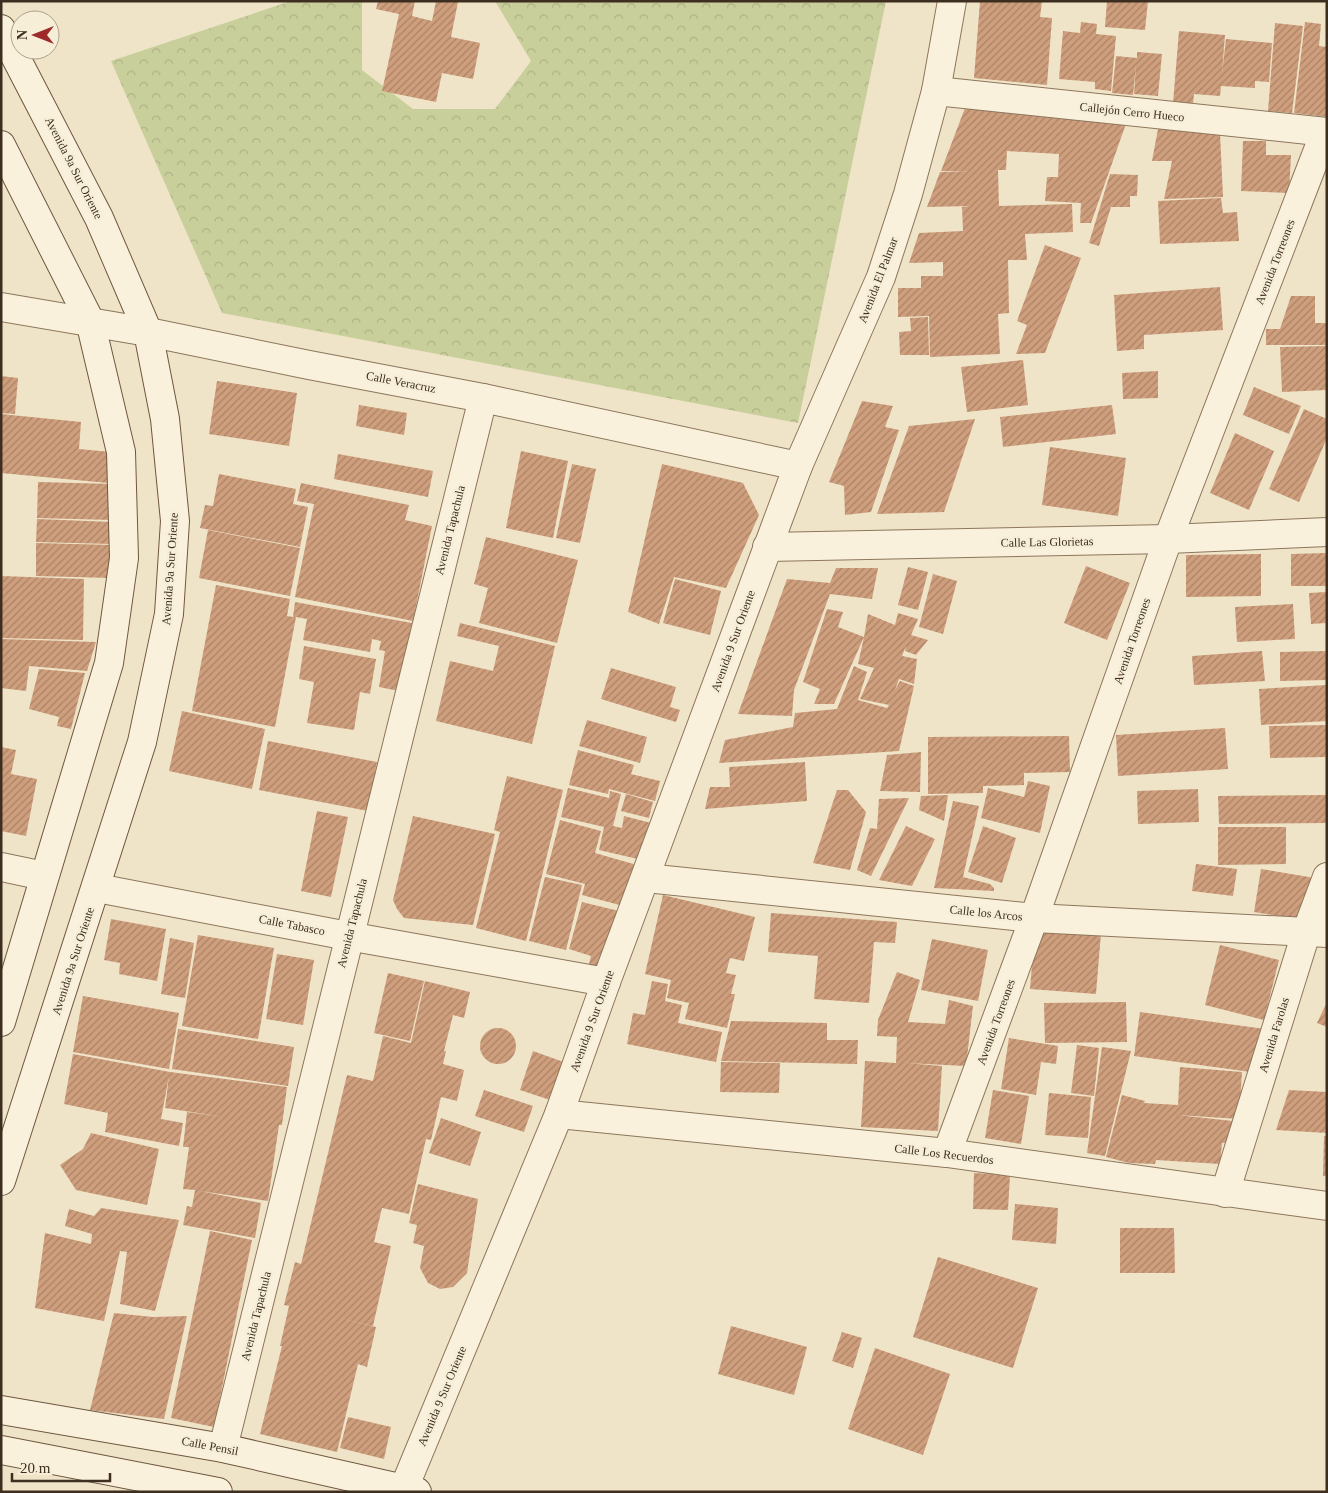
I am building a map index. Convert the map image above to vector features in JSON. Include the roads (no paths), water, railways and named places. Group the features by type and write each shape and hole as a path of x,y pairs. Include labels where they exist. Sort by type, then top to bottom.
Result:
{"street":[{"name":"Avenida El Palmar","path":"767,547 798,466 881,278 908,194 936,91 952,1"},
{"name":"Avenida 9a Sur Oriente","path":"1,28 99,218 148,332 165,420 175,521 170,614 142,742 97,888 1,1181"},
{"name":"Callejón Cerro Hueco","path":"936,91 1326,132"},
{"name":"Avenida Torreones","path":"947,1153 1034,918 1168,539 1326,132"},
{"path":"1,145 90,321 121,452 124,558 109,663 1,1022"},
{"name":"Calle Veracruz","path":"1,307 90,321 482,398 798,466"},
{"name":"Avenida Tapachula","path":"223,1448 482,398"},
{"name":"Calle Las Glorietas","path":"767,547 1168,539 1327,532"},
{"name":"Avenida 9 Sur Oriente","path":"407,1491 559,1114 767,547"},
{"path":"1,867 44,876"},
{"name":"Avenida Farolas","path":"1225,1193 1316,933 1327,877"},
{"name":"Calle los Arcos","path":"646,878 1034,918 1316,933"},
{"name":"Calle Tabasco","path":"97,888 348,936 606,982"},
{"name":"Calle Los Recuerdos","path":"559,1114 947,1153 1327,1206"},
{"name":"Calle Pensil","path":"1,1410 223,1448 407,1491"},
{"path":"1,1450 218,1492"}]}
